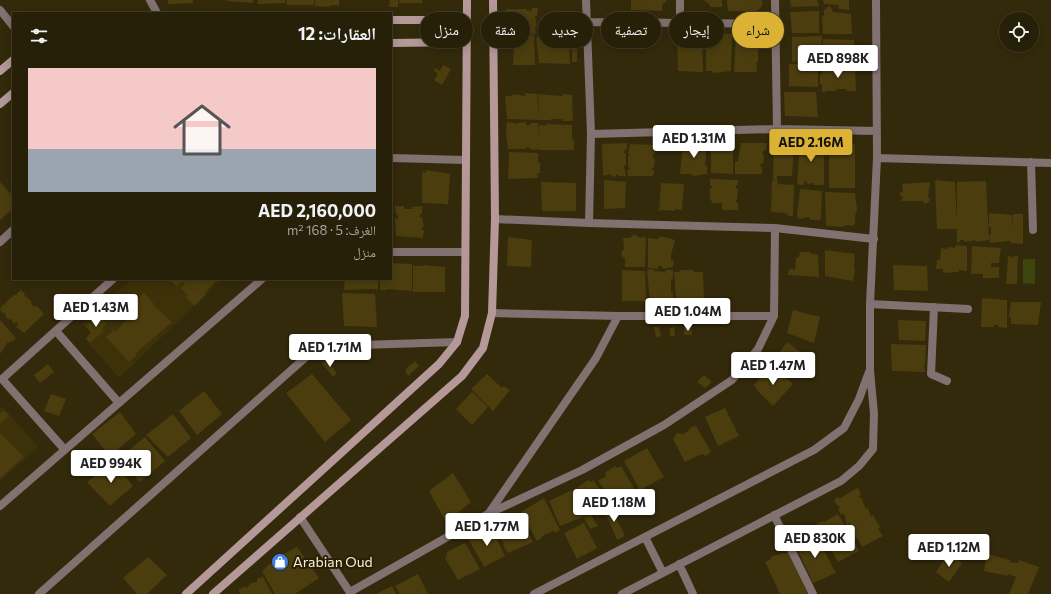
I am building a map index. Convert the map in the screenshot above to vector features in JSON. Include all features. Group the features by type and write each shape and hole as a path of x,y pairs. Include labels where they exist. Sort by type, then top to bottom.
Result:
{"street":[{"path":"150,0 156,12"},
{"path":"466,12 467,0"},
{"path":"213,594 462,376 483,348 492,313 495,220 493,0"},
{"path":"586,0 586,12"},
{"path":"680,0 680,12"},
{"path":"775,0 776,12"},
{"path":"622,594 841,480 859,466 873,449 874,414 870,370 870,304 877,158 876,0"},
{"path":"0,10 12,25"},
{"path":"392,20 420,20"},
{"path":"593,22 669,23"},
{"path":"392,43 420,43"},
{"path":"186,594 439,364 457,342 465,316 466,48"},
{"path":"587,48 590,134 590,223"},
{"path":"776,48 776,128"},
{"path":"0,71 12,61"},
{"path":"0,104 12,94"},
{"path":"590,134 776,128 877,130"},
{"path":"392,158 466,160"},
{"path":"877,158 1051,162"},
{"path":"1031,162 1033,230"},
{"path":"495,220 775,228 874,239"},
{"path":"300,517 351,593 488,514 589,466 664,425 732,380 758,349 774,316 775,228"},
{"path":"0,242 12,231"},
{"path":"392,252 465,252"},
{"path":"65,450 1,380 112,280"},
{"path":"0,506 261,280"},
{"path":"870,304 968,309"},
{"path":"934,308 931,374 947,382"},
{"path":"492,313 618,316 774,316"},
{"path":"488,514 596,358 618,316"},
{"path":"56,331 119,403"},
{"path":"39,594 306,357 329,346 457,342"},
{"path":"534,594 814,450 844,428 859,399 870,370"},
{"path":"774,515 813,594"},
{"path":"645,537 663,573"},
{"path":"679,564 693,594"}],"shaded area":[{"path":"131,280 221,280 119,378 85,339 90,333 83,324"},
{"path":"0,407 3,407 38,447 0,481"}],"green space":[{"path":"1023,259 1035,259 1035,284 1023,283"}],"building":[{"path":"168,0 193,0 193,3 168,4"},
{"path":"253,0 253,3 227,1"},
{"path":"258,0 285,0 285,3 258,4"},
{"path":"286,0 314,0 314,5 287,5"},
{"path":"315,0 339,0 339,6 315,6"},
{"path":"390,0 398,0 398,7 389,7"},
{"path":"399,0 422,0 422,3 399,3"},
{"path":"631,0 666,0 666,2 662,4 662,11 631,10"},
{"path":"704,0 722,0 722,7 710,7 710,5"},
{"path":"727,0 762,0 762,6 757,11 728,11"},
{"path":"790,0 817,0 819,6 791,7"},
{"path":"823,0 849,0 849,10 839,9 838,5 824,4"},
{"path":"829,6 833,12 851,14 852,34 823,34 822,16 824,15 824,10"},
{"path":"532,8 538,8 537,16 535,16 537,26 535,27 536,34 530,34 530,12 506,12 506,9 532,10"},
{"path":"819,11 819,33 792,33 790,12"},
{"path":"724,34 732,34 731,71 713,73 712,71 706,71 706,48 724,48"},
{"path":"530,35 534,35 535,65 513,65 514,48 530,48"},
{"path":"822,36 821,61 805,60 792,62 792,37"},
{"path":"536,37 538,37 538,48 569,48 570,64 539,63"},
{"path":"823,39 854,40 854,61 823,61"},
{"path":"572,48 577,48 577,62 572,62"},
{"path":"677,48 702,48 703,72 678,71"},
{"path":"735,48 757,48 757,72 734,72"},
{"path":"818,63 818,87 789,86 789,64"},
{"path":"443,65 451,69 442,85 434,80 438,74 434,71 435,68 440,71"},
{"path":"827,66 827,68 831,69 830,67 841,66 841,69 845,68 846,66 855,67 856,91 837,89 836,91 829,90 822,92 822,85 820,84 820,76 822,72 821,67"},
{"path":"784,92 816,92 818,117 785,116"},
{"path":"525,93 537,94 539,120 507,119 505,96 512,96 513,94 525,96"},
{"path":"538,94 562,96 563,94 572,95 573,121 562,121 563,119 539,120"},
{"path":"507,122 518,124 526,122 526,125 530,125 530,123 538,123 538,137 539,125 572,125 574,150 531,150 527,147 526,149 508,149 506,134"},
{"path":"774,141 782,142 783,149 794,149 792,176 777,176 777,180 773,180"},
{"path":"683,142 707,143 705,166 707,166 707,174 693,176 692,174 680,174"},
{"path":"733,142 733,174 711,173 711,144"},
{"path":"800,142 824,142 824,185 814,185 813,183 807,184 807,182 804,181 804,185 797,184"},
{"path":"829,142 855,144 855,188 829,188"},
{"path":"627,143 627,149 625,150 624,154 626,153 626,165 624,166 626,176 619,176 616,174 616,177 611,176 611,174 603,176 602,144"},
{"path":"741,143 767,143 766,150 764,150 762,154 764,155 763,164 760,164 762,167 762,174 735,174 735,162 738,161"},
{"path":"630,144 655,145 655,153 653,154 653,159 655,159 654,167 652,168 652,170 654,170 653,176 628,176 627,169 629,170 630,167 628,167 628,157 630,154 628,154"},
{"path":"509,152 538,153 540,173 537,173 538,178 508,179"},
{"path":"426,170 450,174 448,205 422,203 422,172 426,173"},
{"path":"710,179 738,180 738,185 736,185 736,188 738,189 737,200 735,201 738,203 738,210 722,210 722,203 711,203 710,188 712,188 712,186 710,186"},
{"path":"604,180 626,182 625,208 604,209"},
{"path":"777,180 778,184 794,185 793,216 788,216 788,214 785,213 771,212 772,181"},
{"path":"935,180 955,182 957,221 957,182 986,181 989,240 964,242 964,240 960,240 960,242 957,242 957,229 937,229"},
{"path":"0,182 12,195 12,210 0,220"},
{"path":"541,182 576,183 576,211 542,211"},
{"path":"930,182 928,197 930,199 928,203 924,204 923,201 901,201 903,197 899,194 903,191 902,184"},
{"path":"661,183 684,184 682,210 675,209 675,211 659,211"},
{"path":"800,189 822,191 820,220 810,220 809,217 799,219 797,216"},
{"path":"825,192 855,193 857,209 855,223 853,226 826,226"},
{"path":"395,206 404,206 404,209 413,209 412,207 422,206 422,214 420,214 420,217 422,217 424,227 422,227 422,230 424,230 423,238 396,236 395,219 398,219 398,215 396,214"},
{"path":"989,213 1012,215 1012,229 1013,214 1023,214 1023,244 1011,243 1010,241 990,243 989,235 991,235 991,227 989,227"},
{"path":"634,234 640,238 646,237 645,267 625,267 625,258 621,256 624,249 623,238 630,238"},
{"path":"660,236 675,240 671,255 671,260 674,261 673,267 662,269 662,266 658,266 658,269 648,268 648,238 658,239"},
{"path":"508,237 532,240 531,267 507,266"},
{"path":"956,245 967,246 967,271 959,270 959,272 943,273 943,269 936,269 937,260 940,260 941,248 955,248"},
{"path":"972,246 1001,248 999,263 991,263 991,267 999,267 999,278 983,278 983,274 971,274"},
{"path":"825,250 855,254 853,281 825,276"},
{"path":"800,252 810,252 811,254 818,255 819,277 788,275 789,269 795,270 796,258 799,257"},
{"path":"1008,256 1014,258 1014,256 1018,256 1017,284 1006,284"},
{"path":"392,263 412,264 412,291 387,289 380,290 380,280 392,280"},
{"path":"424,265 445,267 445,292 413,292 413,266"},
{"path":"893,265 927,266 928,291 894,290"},
{"path":"653,269 654,271 665,272 666,270 673,270 671,292 673,293 674,302 650,301 647,270"},
{"path":"622,270 645,271 646,301 622,301"},
{"path":"680,270 694,270 694,272 703,272 704,301 695,301 695,303 684,302 685,300 676,300 674,272 680,272"},
{"path":"170,280 217,280 204,293 206,294 195,306 186,298 188,295 180,288 185,284 182,281 177,287"},
{"path":"345,280 378,280 378,289 344,290"},
{"path":"21,290 31,301 34,307 37,306 44,314 24,333 16,327 18,324 17,322 14,324 11,319 8,320 5,315 6,314 4,312 3,314 0,309 3,304 5,305 6,302 14,295 17,295 17,293"},
{"path":"144,293 154,304 153,305 172,322 135,354 137,355 129,362 106,337 114,330 116,331 137,308 133,304"},
{"path":"342,293 375,294 377,327 344,326"},
{"path":"982,298 1007,300 1007,328 998,327 998,325 994,325 993,327 981,327"},
{"path":"1011,302 1041,302 1038,325 1011,324 1011,317 1009,317"},
{"path":"793,310 820,317 814,343 787,333"},
{"path":"99,315 106,324 102,328 104,331 90,343 86,338 91,333 86,326"},
{"path":"0,320 16,338 7,343 0,354"},
{"path":"898,320 926,321 925,341 899,340"},
{"path":"654,327 659,327 661,336 656,337"},
{"path":"674,327 675,336 670,336 670,328"},
{"path":"684,328 692,329 692,335 684,335"},
{"path":"787,342 808,358 796,376 774,360"},
{"path":"891,344 926,345 925,365 924,364 925,372 892,371"},
{"path":"327,360 337,373 333,377 322,363"},
{"path":"415,361 419,366 408,376 405,370"},
{"path":"48,364 54,372 40,383 34,375"},
{"path":"771,367 782,378 784,376 793,384 773,406 754,385"},
{"path":"312,374 351,420 325,442 286,393"},
{"path":"487,374 502,388 504,386 510,390 493,411 471,389"},
{"path":"704,375 712,382 705,388 697,382"},
{"path":"204,391 222,414 197,435 179,411"},
{"path":"472,392 488,407 472,425 456,409"},
{"path":"51,394 66,399 59,416 44,411"},
{"path":"725,408 739,436 718,446 705,417"},
{"path":"4,411 9,416 0,424 0,413"},
{"path":"120,412 136,434 110,456 92,434"},
{"path":"173,414 191,438 168,457 146,435"},
{"path":"696,426 711,452 705,456 702,454 685,462 673,439 677,433 683,434 691,427"},
{"path":"0,433 24,457 0,478"},
{"path":"145,437 165,461 140,482 118,459"},
{"path":"647,448 664,477 640,490 624,461"},
{"path":"114,461 133,486 110,506 87,482"},
{"path":"615,466 617,468 621,466 635,490 613,501 598,481 606,476 605,473"},
{"path":"453,473 471,502 446,522 429,491"},
{"path":"588,480 591,482 593,480 609,504 603,508 602,506 587,516 575,491"},
{"path":"858,488 861,494 859,496 860,498 861,497 866,509 868,508 871,517 873,515 880,527 878,529 883,536 862,547 858,538 856,539 850,528 849,523 847,525 843,513 841,515 838,509 840,508 839,506 834,501 837,497 841,498"},
{"path":"572,490 586,516 560,526 549,501"},
{"path":"544,498 560,530 555,533 553,531 542,536 542,538 537,541 521,512"},
{"path":"610,505 625,536 617,540 604,509"},
{"path":"838,514 859,551 838,562 816,524 823,521 824,522"},
{"path":"517,515 533,542 508,553 492,525"},
{"path":"591,515 598,526 590,529 584,518"},
{"path":"584,523 597,548 577,559 564,533"},
{"path":"491,527 505,556 484,567 468,538"},
{"path":"805,537 812,539 817,537 836,573 813,583 796,546 801,543"},
{"path":"465,543 480,569 458,580 445,558 447,556 447,552"},
{"path":"297,547 319,578 295,594 275,594 262,571 276,558"},
{"path":"789,551 809,594 780,594 765,562 771,559 771,557"},
{"path":"949,553 962,563 949,582 936,572"},
{"path":"987,554 1010,560 1009,562 1018,563 1019,560 1039,567 1028,594 1009,594 1016,577 1008,574 1008,576 984,571"},
{"path":"148,557 167,575 147,594 137,594 123,578"},
{"path":"418,574 428,594 400,594 395,586"},
{"path":"263,577 272,594 241,594 238,590 246,586 247,588 251,583 257,582 257,579"},
{"path":"392,586 396,594 376,594"}],"place":[{"name":"Arabian Oud","path":"280,562"}]}
